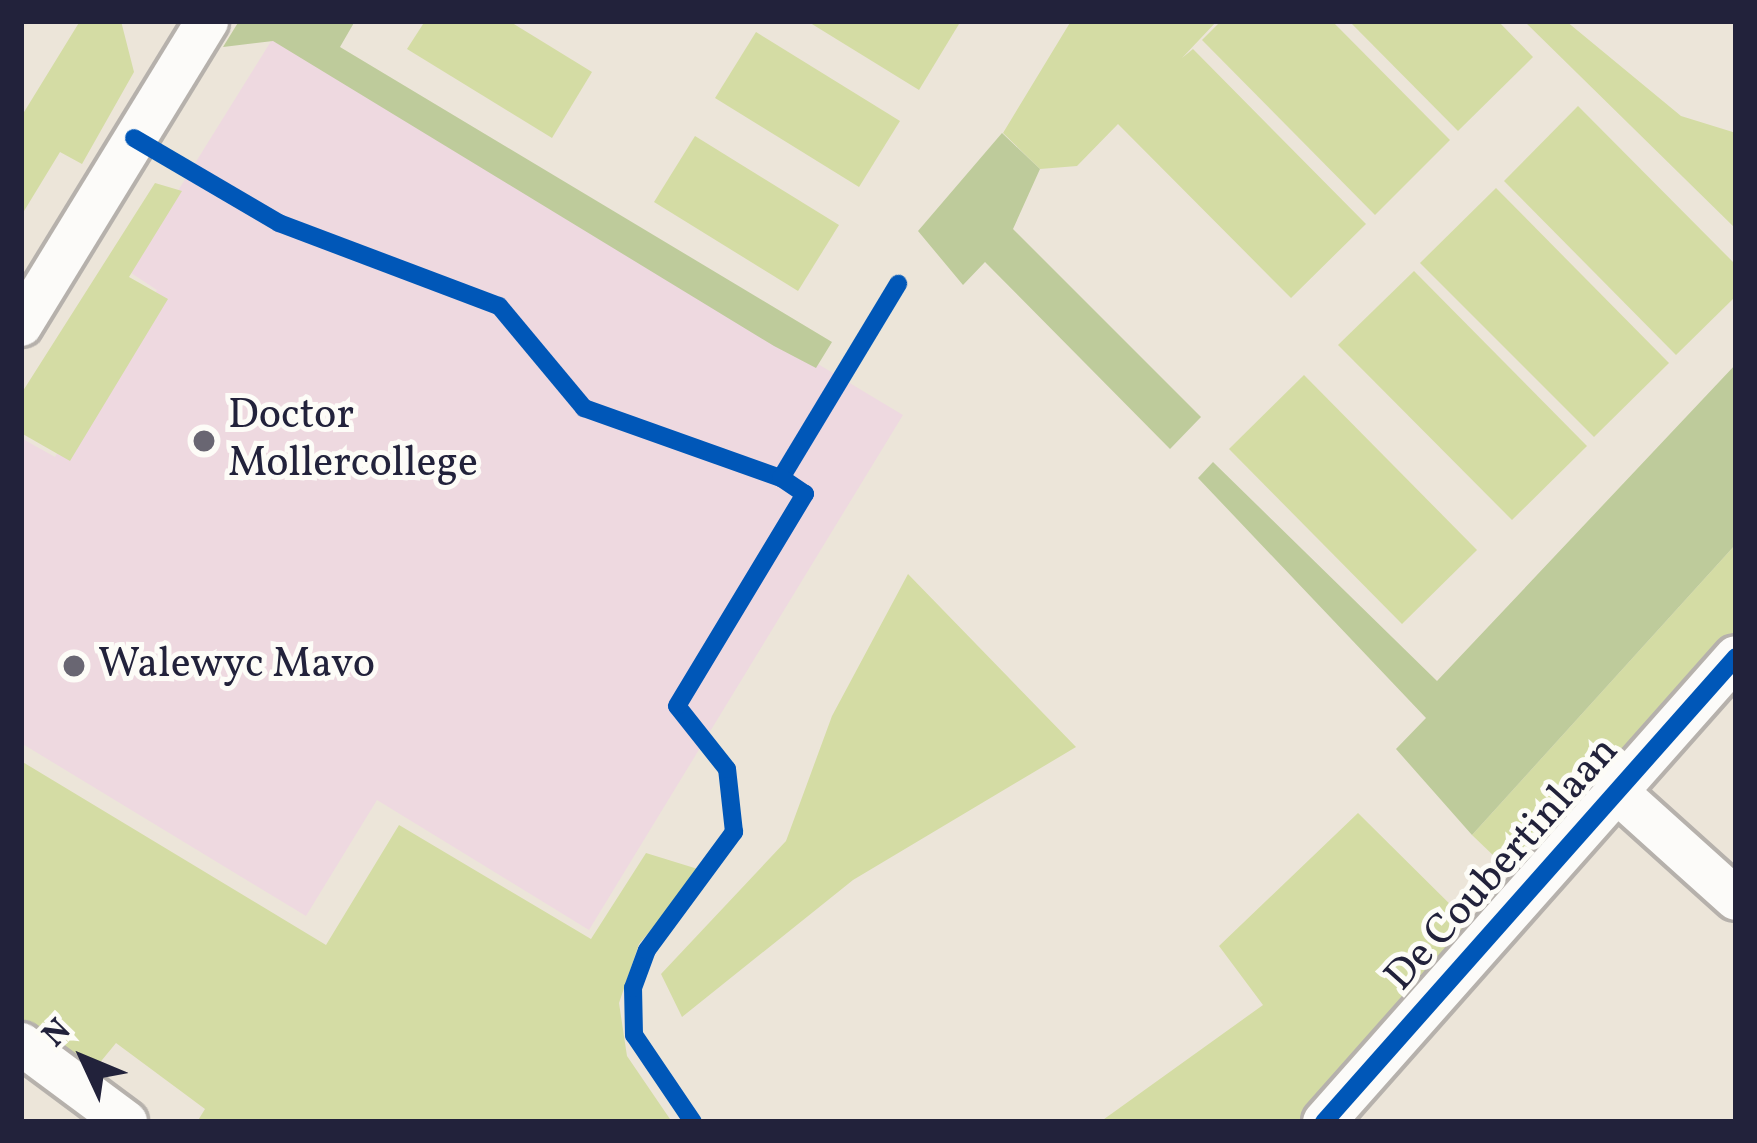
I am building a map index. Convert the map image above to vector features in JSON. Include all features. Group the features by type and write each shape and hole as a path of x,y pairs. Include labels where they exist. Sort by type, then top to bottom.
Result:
{"street":[{"path":"21,325 205,21"},
{"name":"De Coubertinlaan","path":"1324,1122 1736,657"},
{"path":"1616,791 1736,899"},
{"path":"21,1043 126,1122"}],"shaded area":[{"path":"273,38 903,415 589,930 377,800 306,916 21,743 21,438 55,457 157,290 128,271"}],"green space":[{"path":"80,21 121,21 134,72 82,164 60,152 21,216 21,117"},
{"path":"239,21 355,21 340,47 832,342 816,368 774,346 273,41 223,47"},
{"path":"425,21 509,21 592,72 552,138 407,49"},
{"path":"807,21 954,21 959,24 919,90"},
{"path":"1071,21 1217,21 1182,58 1193,49 1366,224 1291,298 1118,124 1077,166 1040,169 1003,133"},
{"path":"1221,21 1332,21 1450,140 1375,215 1202,40"},
{"path":"1349,21 1498,21 1533,57 1458,131"},
{"path":"1524,21 1566,21 1681,116 1736,133 1736,229"},
{"path":"756,32 900,121 859,187 715,98"},
{"path":"1578,106 1736,265 1736,296 1676,355 1504,181"},
{"path":"1002,133 1040,169 1013,229 1201,417 1170,449 985,262 963,285 918,231"},
{"path":"695,136 839,225 798,291 654,202"},
{"path":"155,183 182,191 129,277 168,299 70,461 21,433 21,394"},
{"path":"1496,188 1669,363 1594,437 1420,263"},
{"path":"1414,271 1587,446 1512,520 1338,345"},
{"path":"1736,364 1736,544 1472,835 1396,749 1426,718 1198,478 1213,462 1437,681"},
{"path":"1304,375 1477,550 1402,624 1229,449"},
{"path":"1736,544 1736,639 1521,882 1472,835"},
{"path":"908,574 1076,747 853,880 682,1017 661,974 786,841 832,716"},
{"path":"21,761 326,945 399,825 591,939 646,853 701,870 639,944 619,1003 627,1056 672,1122 197,1122 205,1109 116,1043 93,1071 28,1024 21,1033"},
{"path":"1358,813 1474,928 1298,1122 1100,1122 1263,1005 1219,946"}],"cycle path":[{"path":"134,138 279,223 499,306 584,408 781,478 898,284"},
{"path":"693,1122 634,1035 633,988 647,950 734,832 727,769 677,706 805,494 781,478"},
{"path":"1324,1122 1736,657"}],"place":[{"name":"Doctor Mollercollege","path":"204,441"},
{"name":"Walewyc Mavo","path":"74,666"}]}
